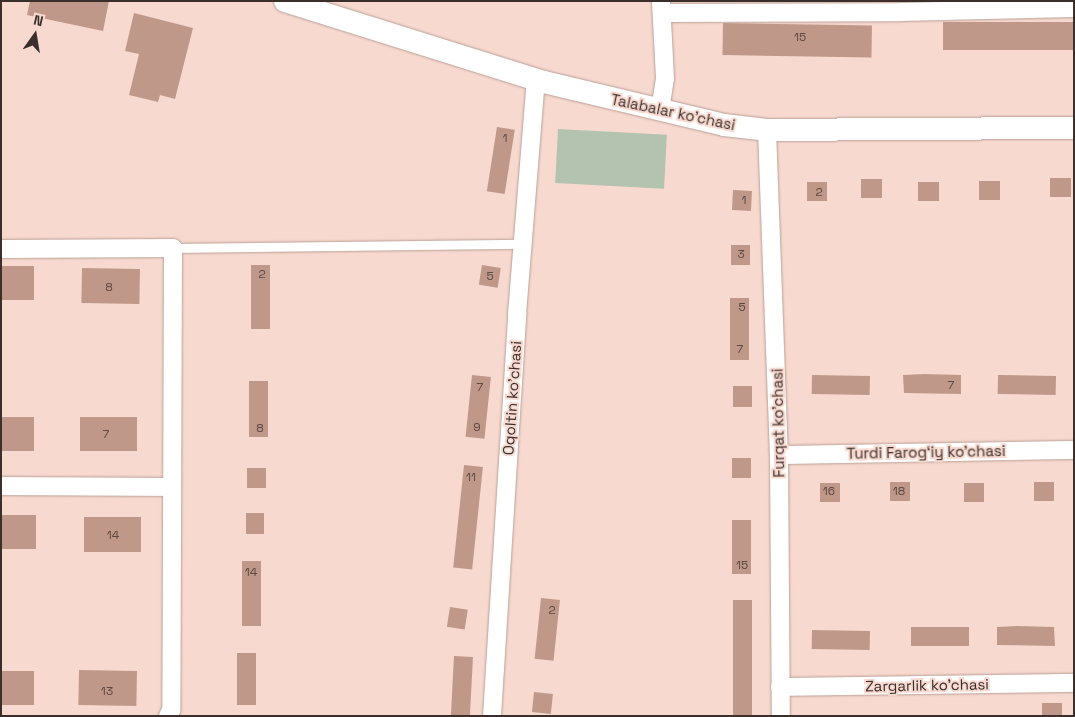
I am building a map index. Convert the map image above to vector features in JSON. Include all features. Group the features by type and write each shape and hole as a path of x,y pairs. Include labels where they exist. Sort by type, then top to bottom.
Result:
{"street":[{"name":"Talabalar ko'chasi","path":"285,1 536,80 724,126 767,130 1074,128"},
{"path":"660,110 665,78 661,7 1074,8"},
{"name":"Oqoltin ko'chasi","path":"492,716 522,244 536,80"},
{"name":"Furqat ko'chasi","path":"767,130 779,455 780,716"},
{"path":"1,249 173,248 171,710 168,716"},
{"name":"Turdi Farog‘iy ko'chasi","path":"779,455 1074,450"},
{"path":"1,486 172,487"},
{"name":"Zargarlik ko'chasi","path":"780,688 1074,683"}],"lane":[{"path":"173,248 522,244"}],"green space":[{"path":"558,129 667,135 664,189 555,183"}],"building":[{"path":"30,1 109,1 103,31 27,15"},
{"path":"134,13 193,28 175,99 160,95 158,102 129,95 139,54 125,51"},
{"path":"943,22 1074,22 1074,50 943,50"},
{"path":"723,23 872,26 871,58 722,55"},
{"path":"497,127 515,130 505,194 487,191"},
{"path":"1050,178 1071,178 1071,197 1050,197"},
{"path":"861,179 882,179 882,198 861,198"},
{"path":"979,181 1000,181 1000,200 979,200"},
{"path":"807,182 827,182 827,201 807,201"},
{"path":"918,182 939,182 939,201 918,201"},
{"path":"733,190 752,191 751,211 732,210"},
{"path":"731,245 750,245 750,265 731,265"},
{"path":"251,265 270,265 270,329 251,329"},
{"path":"482,265 501,268 498,288 479,285"},
{"path":"1,266 34,266 34,300 1,300"},
{"path":"82,268 140,269 139,304 81,303"},
{"path":"730,298 749,298 749,360 730,360"},
{"path":"472,375 491,377 484,439 466,437"},
{"path":"812,375 870,376 870,395 812,394"},
{"path":"903,375 961,375 961,394 904,393"},
{"path":"998,375 1056,376 1056,395 998,394"},
{"path":"249,381 268,381 268,437 249,437"},
{"path":"733,386 752,386 752,407 733,407"},
{"path":"1,417 34,417 34,451 1,451"},
{"path":"80,417 137,417 137,451 80,451"},
{"path":"732,458 751,458 751,478 732,478"},
{"path":"464,465 483,467 472,569 453,567"},
{"path":"247,468 266,468 266,488 247,488"},
{"path":"890,482 910,482 910,501 890,501"},
{"path":"1034,482 1054,482 1054,501 1034,501"},
{"path":"820,483 840,483 840,502 820,502"},
{"path":"964,483 984,483 984,502 964,502"},
{"path":"246,513 264,513 264,534 246,534"},
{"path":"1,515 36,515 36,549 1,549"},
{"path":"84,517 141,517 141,552 84,552"},
{"path":"732,520 751,520 751,574 732,574"},
{"path":"242,561 261,561 261,626 242,626"},
{"path":"541,598 560,600 554,661 535,659"},
{"path":"733,600 752,600 752,716 733,716"},
{"path":"450,607 468,610 465,630 447,627"},
{"path":"911,627 969,627 969,646 911,646"},
{"path":"997,627 1054,627 1055,646 997,645"},
{"path":"812,630 870,631 870,650 812,649"},
{"path":"237,653 256,653 256,705 237,705"},
{"path":"454,656 473,657 470,716 451,716"},
{"path":"79,670 137,671 136,706 78,705"},
{"path":"1,671 34,671 34,705 1,705"},
{"path":"534,692 553,694 551,714 532,712"},
{"path":"1042,703 1062,703 1062,716 1042,716"}]}
